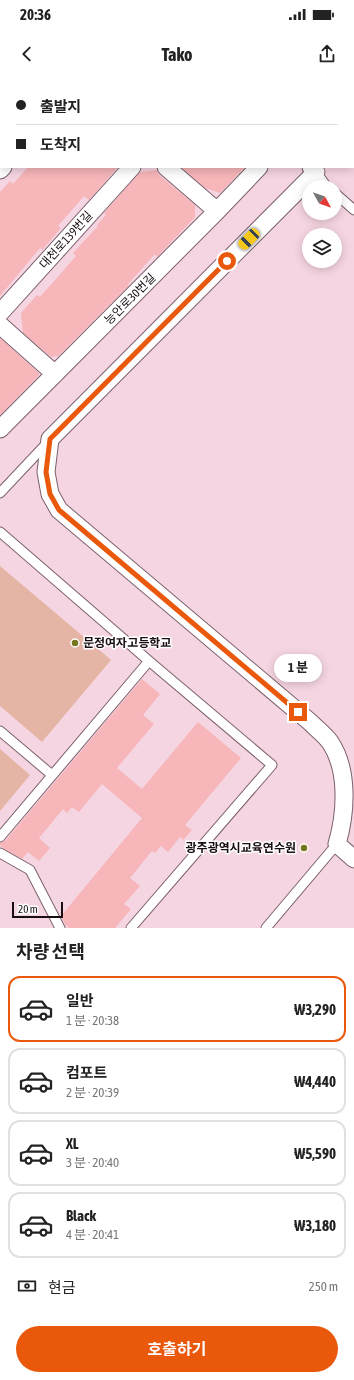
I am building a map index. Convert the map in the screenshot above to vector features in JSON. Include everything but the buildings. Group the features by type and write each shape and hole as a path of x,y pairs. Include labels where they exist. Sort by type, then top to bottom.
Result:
{"street":[{"name":"대천로139번길","path":"0,314 131,168"},
{"path":"167,168 217,211"},
{"name":"능안로30번길","path":"0,429 258,168"},
{"path":"315,169 50,439 46,472 50,494 59,510 310,722 329,742 338,758 344,782 341,829 337,844 354,859"},
{"path":"0,325 55,374"}],"lane":[{"path":"315,169 322,180"},
{"path":"342,199 354,210"},
{"path":"0,493 50,439"},
{"path":"0,532 149,661 272,764 131,928"},
{"path":"0,837 149,661"},
{"path":"0,731 52,775"},
{"path":"266,928 337,844"},
{"path":"0,853 30,870 60,928"}],"shaded area":[{"path":"0,566 111,660 42,742 0,706"},
{"path":"0,749 30,775 0,811"}],"place":[{"name":"문정여자고등학교","path":"75,643"},
{"name":"광주광역시교육연수원","path":"304,848"}],"route":[{"path":"227,261 50,439 46,472 50,494 59,510 298,712"}]}
